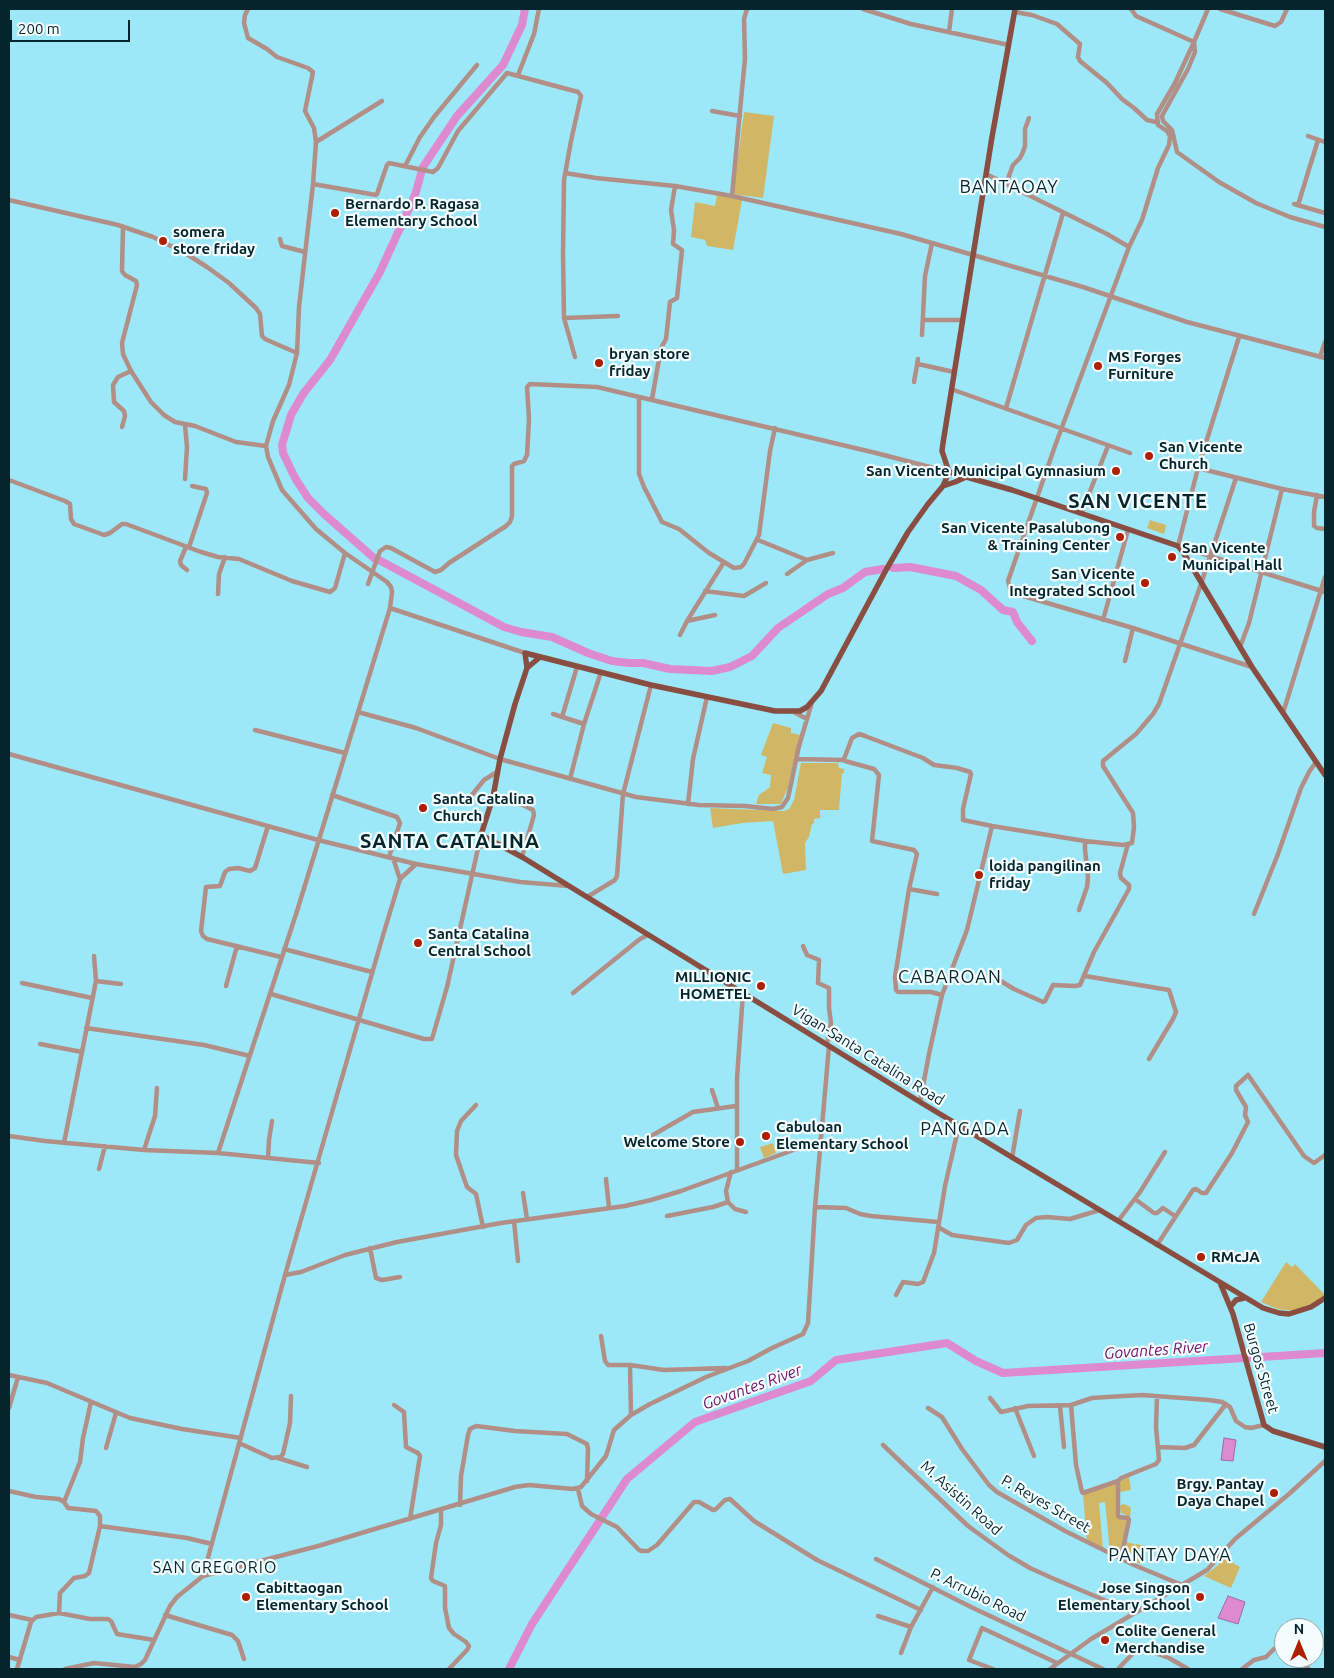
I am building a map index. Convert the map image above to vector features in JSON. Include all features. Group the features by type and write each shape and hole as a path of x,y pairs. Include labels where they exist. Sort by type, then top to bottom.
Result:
{"main road":[{"path":"528,668 525,653 651,685 775,711 800,711 812,702 821,691 908,532 943,486 949,472 942,449 986,174 1015,11"},
{"path":"949,472 1012,490 1178,546 1240,648 1325,775"},
{"path":"943,486 966,477"},
{"path":"481,835 493,797 500,759 515,704 528,668 540,657"},
{"name":"Vigan-Santa Catalina Road","path":"481,835 522,857 920,1102 1244,1298 1270,1311 1289,1314 1311,1308 1325,1298"},
{"name":"Burgos Street","path":"1221,1284 1230,1306 1264,1425 1273,1432 1325,1448"},
{"path":"1230,1306 1236,1300 1244,1298"}],"street":[{"path":"218,1153 271,994 390,608 391,587 387,582 345,553 316,529 282,490 268,457 266,446 276,413 289,385 297,353 316,142 314,128 305,111 313,72 308,68 277,57 248,38 244,23 248,9"},
{"path":"518,75 534,34 539,9"},
{"path":"732,196 745,59 744,19 747,9"},
{"path":"863,9 911,24 1009,45"},
{"path":"949,32 952,9"},
{"path":"1132,9 1136,16 1194,42"},
{"path":"1156,122 1157,114 1175,83 1208,9"},
{"path":"1220,9 1275,26 1281,22 1286,9"},
{"path":"1015,11 1057,24 1080,44 1078,57 1080,61 1147,120 1156,122 1167,131 1170,140 1158,168 1142,220 1129,247 1037,499 1008,581 1010,588 1013,592 1252,666"},
{"path":"1194,42 1196,52 1162,116 1163,121 1172,130 1177,152 1219,182 1256,203 1290,217 1325,227"},
{"path":"405,166 429,123 477,66"},
{"path":"313,184 376,195 388,164 433,172 438,168 458,131 494,91 504,75 518,75 574,90 581,94 565,173 562,255 564,318 575,356"},
{"path":"316,142 382,101"},
{"path":"712,111 740,116"},
{"path":"1006,184 1013,165 1023,152 1025,129 1030,118"},
{"path":"1308,136 1325,142"},
{"path":"1318,140 1296,205 1325,213"},
{"path":"565,173 675,186 732,196 901,234 1044,275 1187,322 1323,358 1325,342"},
{"path":"986,174 1063,214 1107,234 1129,247"},
{"path":"652,399 661,348 666,339 670,302 677,298 682,250 673,244 674,230 671,210 675,186"},
{"path":"9,200 123,227 153,237 207,266 242,294 260,314 262,336 297,353"},
{"path":"1006,408 1063,214"},
{"path":"123,227 124,255 122,271 123,274 134,279 136,283 122,343 123,354 151,402 175,422 195,426 240,443 266,446"},
{"path":"280,239 282,246 305,252"},
{"path":"922,335 925,276 932,243"},
{"path":"564,318 618,316"},
{"path":"922,320 962,320"},
{"path":"1239,337 1198,468 1178,546 1323,591"},
{"path":"914,382 918,361 954,372"},
{"path":"122,427 126,416 124,411 114,402 112,394 113,385 118,377 132,371"},
{"path":"368,584 380,551 386,547 434,572 510,522 512,516 512,466 524,461 527,455 529,426 527,386 530,384 589,386 639,398 652,399 730,420 774,428 949,472"},
{"path":"951,389 1130,453"},
{"path":"639,398 639,474 664,523 679,529 734,568 741,567 758,540 774,428"},
{"path":"185,425 187,447 185,479"},
{"path":"1081,514 1108,446"},
{"path":"1198,468 1282,489 1325,497"},
{"path":"844,760 852,738 859,734 923,758 934,766 958,768 970,772 962,818 966,821 1085,841 1132,843 1134,835 1133,813 1104,766 1103,761 1136,734 1153,714 1166,689 1236,478"},
{"path":"9,480 54,496 70,504 72,522 104,535 122,524 126,524 214,556 240,559 292,581 330,592 335,588 345,553"},
{"path":"187,570 181,565 180,561 188,547 207,493 206,489 192,486"},
{"path":"1240,648 1249,622 1282,489"},
{"path":"1317,495 1314,526 1325,529"},
{"path":"1103,620 1128,530"},
{"path":"758,540 807,560"},
{"path":"787,574 807,560 833,553"},
{"path":"218,594 219,574 225,557"},
{"path":"680,635 724,562"},
{"path":"1283,712 1323,591 1325,576"},
{"path":"705,591 744,596 766,583"},
{"path":"390,608 525,653"},
{"path":"687,621 715,615"},
{"path":"1125,661 1133,628"},
{"path":"562,717 577,667"},
{"path":"570,779 584,724 601,672"},
{"path":"587,897 615,880 617,876 624,794 651,685"},
{"path":"688,804 693,759 707,697"},
{"path":"358,712 416,728 500,759 624,794 688,804 778,808 786,803 788,798 796,759 812,702"},
{"path":"792,711 807,719"},
{"path":"553,714 584,724"},
{"path":"255,730 345,753"},
{"path":"9,754 318,840 416,864 520,882 569,886"},
{"path":"796,759 844,760 846,763 874,769 878,772 872,841 916,852 895,977 896,990 898,992 935,993 942,995"},
{"path":"1254,914 1278,854 1301,788 1316,762"},
{"path":"468,801 484,780 497,772"},
{"path":"332,795 397,817 400,823 391,858 400,879"},
{"path":"493,797 523,805 533,810 534,815 522,857"},
{"path":"268,826 255,868 250,871 238,868 229,869 225,872 220,886 206,887 201,928 202,935 206,939 281,957"},
{"path":"920,1102 928,1054 942,995 967,930 992,826"},
{"path":"271,994 424,1039 432,1039 447,987 481,835"},
{"path":"1079,910 1088,878 1084,849 1085,841"},
{"path":"478,847 494,843"},
{"path":"989,974 1014,990 1043,1002 1053,985 1079,986 1094,952 1129,889 1129,885 1121,878 1120,874 1128,844"},
{"path":"203,1576 285,1275 319,1163 372,972 400,879 416,864"},
{"path":"909,889 936,894"},
{"path":"573,993 648,935"},
{"path":"226,986 236,946"},
{"path":"65,1669 94,1663 135,1667 141,1664 165,1615 177,1597 203,1576 304,1550 523,1485 578,1489 587,1481 606,1456 614,1430 631,1415 650,1404 748,1361 806,1332 831,1023 829,988 818,983 819,960 807,955 803,946"},
{"path":"284,949 372,972"},
{"path":"64,1143 96,981 94,956"},
{"path":"1084,976 1169,990 1176,1012 1149,1059"},
{"path":"96,981 121,984"},
{"path":"22,983 92,998"},
{"path":"737,1169 736,1106 743,993"},
{"path":"86,1028 204,1045 250,1056"},
{"path":"40,1044 82,1052"},
{"path":"1158,1245 1175,1216 1194,1190 1206,1193 1240,1138 1248,1122 1245,1115 1246,1107 1236,1090 1236,1086 1248,1075 1304,1156 1314,1163 1325,1155"},
{"path":"144,1150 155,1116 157,1088"},
{"path":"712,1090 718,1108"},
{"path":"476,1105 465,1117 457,1131 456,1155 467,1187 476,1194 483,1227"},
{"path":"632,1147 689,1113 736,1106"},
{"path":"1012,1158 1020,1111"},
{"path":"268,1158 272,1121"},
{"path":"896,1295 903,1282 920,1284 923,1281 935,1250 938,1225 959,1125"},
{"path":"9,1136 144,1150 218,1153 319,1163"},
{"path":"285,1275 370,1248 514,1221 609,1208 664,1196 821,1140"},
{"path":"99,1169 105,1146"},
{"path":"1118,1221 1135,1199 1165,1152"},
{"path":"731,1172 726,1191 728,1202 735,1209 746,1212"},
{"path":"606,1178 609,1208"},
{"path":"523,1193 527,1219"},
{"path":"1135,1199 1154,1213 1157,1213 1162,1208 1175,1216"},
{"path":"667,1216 713,1207 728,1202"},
{"path":"815,1207 846,1208 860,1214 938,1225 952,1235 1009,1244 1017,1240 1026,1225 1036,1218 1070,1219 1100,1210"},
{"path":"514,1221 518,1261"},
{"path":"370,1248 376,1278 382,1280 400,1277"},
{"path":"601,1336 604,1361 607,1365 630,1365 664,1370 730,1368"},
{"path":"630,1365 631,1415"},
{"path":"9,1375 47,1383 116,1413 140,1421 240,1441 272,1458 307,1467"},
{"path":"9,1408 18,1377"},
{"path":"278,1458 283,1454 290,1423 292,1396"},
{"path":"990,1398 997,1405 1000,1412 1028,1406 1071,1405 1101,1397 1156,1396 1216,1400 1226,1404 1232,1410 1236,1421 1241,1425 1251,1428 1264,1425"},
{"path":"1071,1405 1076,1466 1082,1492 1118,1481 1157,1462 1159,1457 1156,1396"},
{"path":"64,1502 80,1462 91,1402"},
{"path":"1158,1447 1185,1448 1194,1445 1226,1404"},
{"path":"394,1405 405,1414 406,1447 420,1456 410,1519"},
{"path":"1060,1406 1064,1448"},
{"name":"P. Reyes Street","path":"928,1408 942,1417 962,1449 995,1490 1065,1531 1182,1585"},
{"path":"1015,1408 1034,1456"},
{"path":"106,1448 116,1413"},
{"path":"460,1505 461,1476 468,1435 470,1429 474,1427 566,1434 583,1442 588,1448 587,1481"},
{"name":"M. Asistin Road","path":"883,1445 968,1526 1001,1550 1037,1571 1135,1613"},
{"path":"1050,1669 1070,1653 1212,1566 1234,1539 1289,1494 1325,1461"},
{"path":"1118,1481 1118,1515 1129,1520 1121,1558"},
{"path":"578,1489 582,1506 591,1514 611,1523 639,1550 645,1551 657,1545 695,1502 699,1502 714,1510 725,1500 730,1499 754,1521 822,1563 921,1610"},
{"path":"9,1491 36,1497 59,1499 68,1508 98,1512 100,1516 100,1526 89,1573 85,1576 74,1578 60,1593 59,1613"},
{"path":"441,1510 441,1526 430,1578 445,1586 445,1608 449,1628 469,1646 449,1669"},
{"path":"100,1526 186,1538 212,1544"},
{"name":"P. Arrubio Road","path":"876,1559 973,1608 1103,1669"},
{"path":"901,1653 911,1627 933,1588"},
{"path":"17,1669 32,1620 36,1617 59,1613 90,1619 108,1619 111,1621 117,1634 154,1640"},
{"path":"9,1615 32,1620"},
{"path":"165,1615 232,1635 238,1641 244,1659"},
{"path":"878,1616 911,1627"},
{"path":"993,1669 968,1660 982,1628 1057,1663"},
{"path":"1118,1669 1140,1648 1169,1658 1188,1669"},
{"path":"1242,1669 1254,1660 1266,1658 1274,1649"},
{"path":"9,1657 20,1660"},
{"path":"141,1664 144,1669"}],"shaded area":[{"path":"744,112 774,116 763,198 733,194"},
{"path":"717,195 742,200 733,250 707,246 705,240 691,237 695,202 715,206"},
{"path":"1150,520 1166,525 1164,534 1147,528"},
{"path":"773,723 791,728 791,733 800,735 788,787 781,804 756,804 759,795 770,787 771,775 762,773 767,757 761,755"},
{"path":"801,763 838,763 839,768 844,769 844,773 842,773 839,810 820,810 820,818 814,819 809,837 805,843 806,870 783,874 773,821 742,823 713,828 710,808 784,811 789,809 794,800"},
{"path":"773,1143 776,1153 764,1158 760,1147"},
{"path":"1286,1262 1292,1267 1295,1264 1325,1295 1312,1304 1293,1311 1277,1309 1261,1302"},
{"path":"1224,1438 1236,1440 1233,1461 1221,1460"},
{"path":"1129,1477 1131,1490 1120,1492 1120,1481"},
{"path":"1116,1483 1117,1518 1127,1520 1119,1556 1110,1552 1105,1502 1099,1503 1103,1549 1087,1541 1083,1494"},
{"path":"1123,1504 1131,1508 1130,1517 1121,1513 1120,1506"},
{"path":"1126,1542 1135,1544 1129,1561 1123,1555"},
{"path":"1136,1544 1146,1546 1140,1564 1131,1560"},
{"path":"1224,1558 1240,1567 1231,1588 1204,1576"},
{"path":"1228,1596 1245,1602 1238,1624 1218,1618"}],"waterway":[{"path":"374,558 308,498 295,478 283,453 282,445 291,415 303,394 330,360 380,272 415,195 423,167 457,116 503,65 522,25 525,9"},
{"path":"379,560 504,627 552,637 612,661 643,663 670,669 712,671 730,667 752,656 778,628 828,594 843,588 865,572 883,569"},
{"path":"893,568 910,567 956,576 981,590 1003,610 1013,612 1017,622 1032,641"},
{"name":"Govantes River","path":"509,1669 532,1624 627,1479 695,1422 811,1381 836,1360 947,1343 976,1361 1003,1373 1325,1353"}],"place":[{"name":"Bernardo P. Ragasa Elementary School","path":"335,213"},
{"name":"somera store friday","path":"163,241"},
{"name":"bryan store friday","path":"599,363"},
{"name":"MS Forges Furniture","path":"1098,366"},
{"name":"San Vicente Church","path":"1149,456"},
{"name":"San Vicente Municipal Gymnasium","path":"1116,471"},
{"name":"San Vicente Pasalubong & Training Center","path":"1120,537"},
{"name":"San Vicente Municipal Hall","path":"1172,557"},
{"name":"San Vicente Integrated School","path":"1145,583"},
{"name":"Santa Catalina Church","path":"423,808"},
{"name":"loida pangilinan friday","path":"979,875"},
{"name":"Santa Catalina Central School","path":"418,943"},
{"name":"MILLIONIC HOMETEL","path":"761,986"},
{"name":"Cabuloan Elementary School","path":"766,1136"},
{"name":"Welcome Store","path":"740,1142"},
{"name":"RMcJA","path":"1201,1257"},
{"name":"Brgy. Pantay Daya Chapel","path":"1274,1493"},
{"name":"Cabittaogan Elementary School","path":"246,1597"},
{"name":"Jose Singson Elementary School","path":"1200,1597"},
{"name":"Colite General Merchandise","path":"1105,1640"}],"district":[{"name":"BANTAOAY","path":"1009,187"},
{"name":"SAN VICENTE","path":"1138,501"},
{"name":"SANTA CATALINA","path":"450,841"},
{"name":"CABAROAN","path":"950,977"},
{"name":"PANGADA","path":"965,1129"},
{"name":"PANTAY DAYA","path":"1170,1555"},
{"name":"SAN GREGORIO","path":"215,1568"}]}
